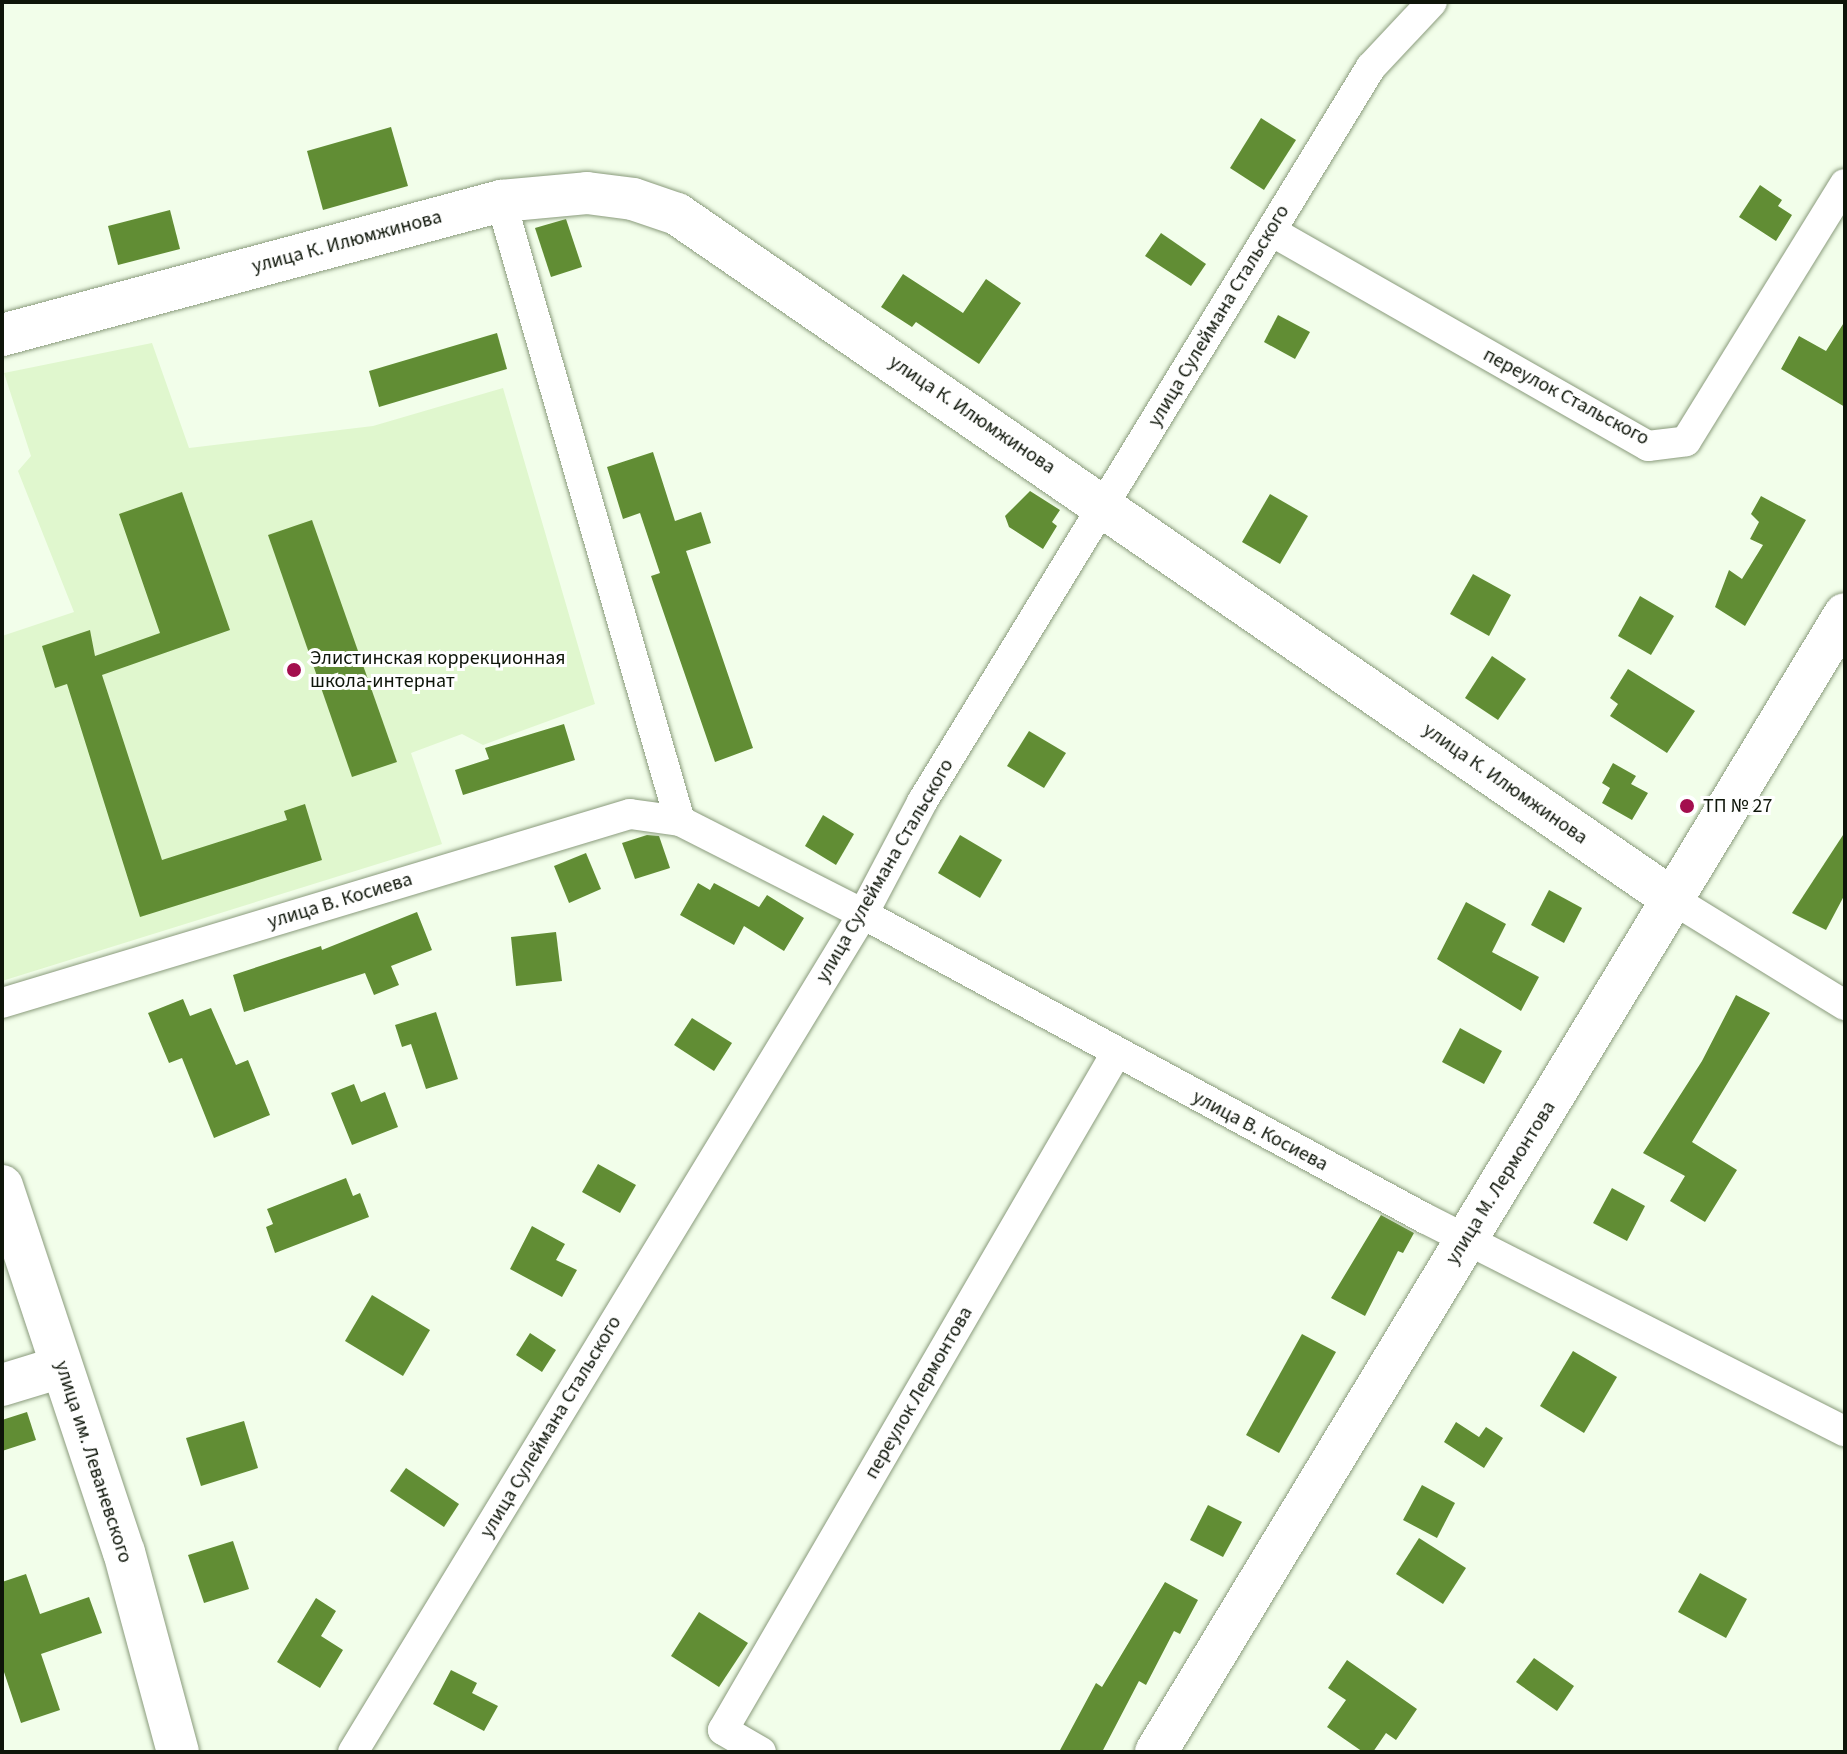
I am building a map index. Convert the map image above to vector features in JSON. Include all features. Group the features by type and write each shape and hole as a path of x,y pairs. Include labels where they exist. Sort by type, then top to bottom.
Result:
{"street":[{"name":"улица Сулеймана Стальского","path":"353,1752 863,914 922,802 1371,67 1432,2"},
{"name":"переулок Стальского","path":"1271,231 1648,446 1686,441 1845,184"},
{"name":"улица К. Илюмжинова","path":"2,335 501,201 587,193 633,199 677,214 1674,900 1845,1005"},
{"path":"501,201 680,821"},
{"name":"улица М. Лермонтова","path":"1156,1752 1845,614"},
{"name":"улица В. Косиева","path":"2,1003 630,814 680,821 863,914 1115,1055 1466,1239 1845,1432"},
{"name":"переулок Лермонтова","path":"761,1752 723,1730 1115,1055"},
{"name":"улица им. Леваневского","path":"2,1186 124,1552 181,1748"},
{"path":"2,1385 61,1367"}],"shaded area":[{"name":"Элистинская коррекционная школа-интернат","path":"152,343 189,448 373,426 503,388 595,704 483,745 462,734 411,753 442,844 2,981 2,636 74,612 18,471 31,456 4,373"}],"building":[{"path":"1261,118 1296,140 1264,190 1230,168"},
{"path":"391,127 408,186 323,210 307,151"},
{"path":"1760,185 1782,200 1778,206 1792,215 1776,241 1739,217"},
{"path":"170,210 180,249 118,265 108,226"},
{"path":"566,219 582,267 551,277 535,228"},
{"path":"1161,233 1206,264 1191,286 1145,256"},
{"path":"903,274 963,313 986,279 1021,303 979,364 916,322 912,327 881,307"},
{"path":"1278,315 1310,332 1295,359 1264,342"},
{"path":"1845,321 1845,407 1781,369 1799,336 1826,351"},
{"path":"497,333 507,369 379,407 369,371"},
{"path":"653,452 675,521 701,512 711,543 686,551 753,748 715,762 651,576 660,573 640,513 623,519 607,467"},
{"path":"1030,491 1060,510 1052,522 1057,526 1043,549 1009,527 1005,516"},
{"path":"182,492 230,630 102,675 162,860 287,820 284,811 305,804 322,860 140,917 67,684 55,688 42,646 90,630 95,656 160,633 119,514"},
{"path":"1270,494 1308,516 1280,564 1242,542"},
{"path":"1761,496 1806,520 1745,626 1715,607 1729,570 1742,579 1763,545 1750,539 1759,522 1751,514"},
{"path":"312,520 397,762 352,777 268,535"},
{"path":"1473,574 1511,595 1489,636 1450,614"},
{"path":"1640,596 1674,616 1651,655 1618,636"},
{"path":"1492,656 1526,679 1498,720 1465,698"},
{"path":"1628,669 1695,711 1667,753 1610,716 1618,704 1610,698"},
{"path":"564,724 575,760 463,795 455,770 489,759 485,748"},
{"path":"1029,731 1066,753 1044,788 1007,766"},
{"path":"1613,763 1636,776 1631,784 1648,793 1632,820 1602,803 1610,788 1602,783"},
{"path":"823,815 854,834 836,865 805,846"},
{"path":"1845,832 1845,894 1826,930 1792,913"},
{"path":"647,835 659,836 670,868 635,879 622,843"},
{"path":"960,835 1002,860 980,898 938,873"},
{"path":"586,853 601,889 569,903 554,866"},
{"path":"698,883 710,890 714,883 759,907 767,895 804,918 784,951 744,926 734,945 680,915"},
{"path":"1549,890 1582,908 1564,943 1531,925"},
{"path":"1466,902 1506,924 1492,952 1539,977 1521,1011 1437,959"},
{"path":"417,912 432,950 391,966 399,985 374,995 365,973 244,1012 233,975 321,946 322,950"},
{"path":"556,932 562,981 516,986 511,937"},
{"path":"1736,995 1770,1013 1692,1142 1737,1170 1705,1222 1670,1201 1685,1176 1643,1153 1702,1061"},
{"path":"183,999 190,1016 211,1008 236,1065 248,1060 270,1115 214,1138 182,1058 169,1063 148,1013"},
{"path":"436,1012 458,1079 426,1089 411,1044 402,1047 395,1025"},
{"path":"692,1018 732,1043 714,1071 674,1045"},
{"path":"1460,1028 1502,1051 1484,1084 1442,1062"},
{"path":"354,1084 361,1102 385,1092 398,1127 352,1145 331,1093"},
{"path":"598,1164 636,1185 620,1213 582,1192"},
{"path":"346,1178 353,1196 360,1193 369,1217 275,1253 266,1227 273,1224 267,1209"},
{"path":"1612,1188 1645,1206 1627,1241 1593,1223"},
{"path":"1381,1215 1414,1233 1403,1253 1398,1251 1365,1316 1331,1298"},
{"path":"532,1226 565,1244 556,1260 577,1270 562,1297 510,1269"},
{"path":"372,1295 430,1330 403,1376 345,1341"},
{"path":"530,1333 556,1350 542,1372 516,1355"},
{"path":"1302,1334 1336,1352 1279,1453 1246,1435"},
{"path":"1573,1351 1617,1377 1584,1433 1540,1406"},
{"path":"27,1412 36,1440 2,1451 2,1420"},
{"path":"244,1421 258,1468 201,1486 186,1438"},
{"path":"1456,1422 1479,1437 1486,1427 1503,1438 1484,1468 1444,1442"},
{"path":"406,1468 459,1504 444,1527 390,1491"},
{"path":"1422,1485 1455,1503 1437,1538 1403,1520"},
{"path":"1208,1505 1242,1522 1223,1557 1190,1540"},
{"path":"1419,1538 1466,1568 1443,1604 1396,1574"},
{"path":"233,1541 249,1589 204,1603 188,1555"},
{"path":"1700,1573 1747,1599 1726,1638 1678,1612"},
{"path":"26,1574 40,1614 89,1597 102,1633 41,1654 60,1710 21,1723 2,1666 2,1582"},
{"path":"1165,1582 1198,1600 1180,1634 1174,1631 1146,1685 1139,1681 1102,1752 1059,1752 1096,1683 1102,1687"},
{"path":"316,1598 336,1611 321,1636 343,1650 320,1688 277,1662"},
{"path":"699,1612 748,1643 719,1687 671,1656"},
{"path":"1534,1658 1574,1686 1557,1711 1516,1682"},
{"path":"1347,1660 1417,1709 1396,1740 1386,1733 1373,1752 1363,1752 1327,1727 1346,1700 1328,1688"},
{"path":"451,1670 477,1683 472,1693 498,1706 484,1731 433,1704"}],"place":[{"name":"Элистинская коррекционная школа-интернат","path":"294,670"},
{"name":"ТП № 27","path":"1687,806"}]}
